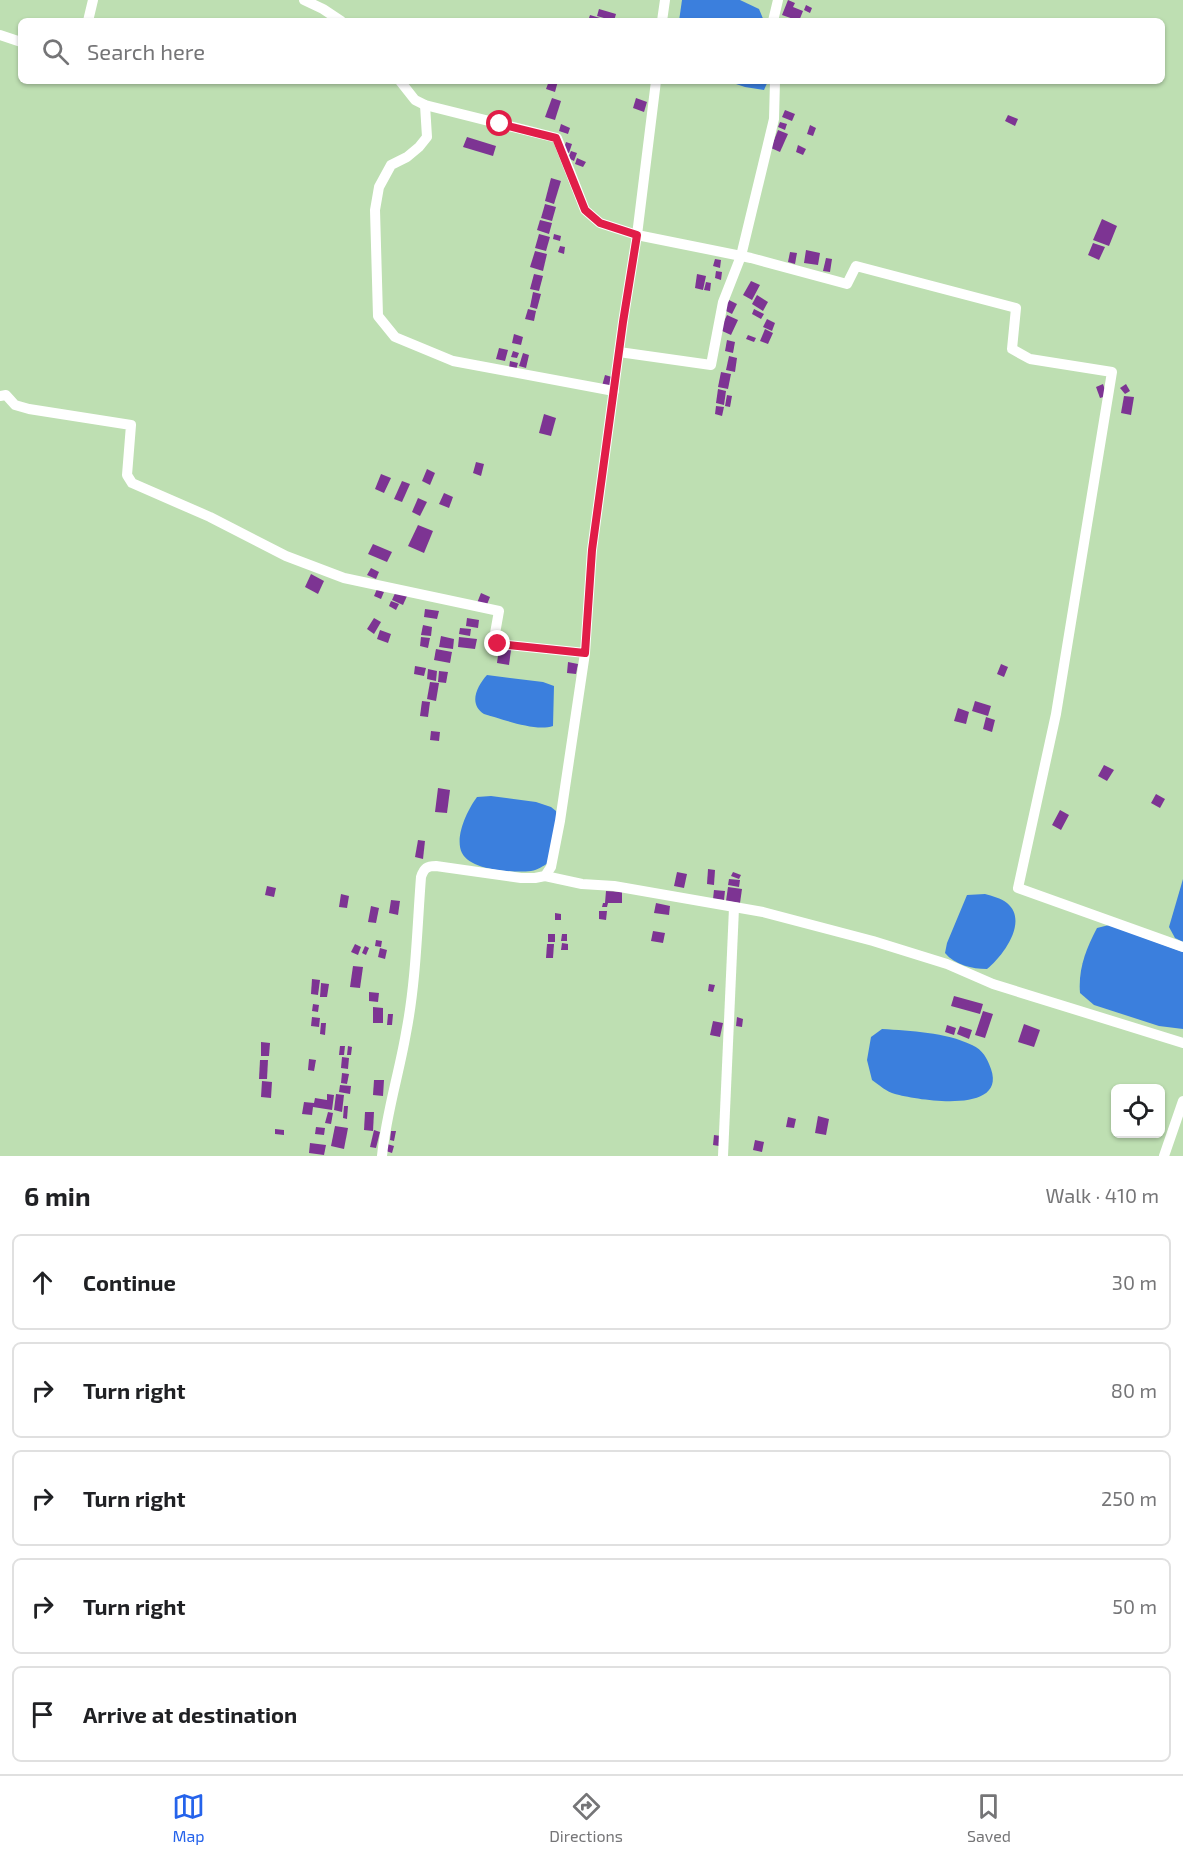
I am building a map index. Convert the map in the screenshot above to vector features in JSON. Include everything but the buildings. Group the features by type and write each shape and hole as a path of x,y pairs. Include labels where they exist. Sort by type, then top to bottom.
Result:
{"street":[{"path":"89,18 93,0"},
{"path":"304,0 336,18"},
{"path":"663,18 665,0"},
{"path":"773,18 778,0"},
{"path":"0,34 18,41"},
{"path":"402,84 415,100 425,105 556,138 585,210 600,223 637,235 741,256 847,284 856,266 1016,308 1012,349 1030,359 1112,372 1056,714 1018,888 1183,946"},
{"path":"545,876 551,867 560,821 585,653 592,550 637,235 656,84"},
{"path":"619,352 711,365 723,302 741,256 774,118 775,84"},
{"path":"425,105 427,137 407,158 391,165 379,187 375,210 378,316 395,337 453,361 614,391"},
{"path":"0,396 6,395 15,405 29,409 131,425 127,476 132,483 286,556 344,578 499,611 494,639 498,644 585,653"},
{"path":"382,1156 391,1102 407,1032 421,877 423,870 429,866 521,878 545,876 582,884 614,886 763,912 873,941 947,964 1004,988 1183,1043"},
{"path":"723,1156 734,908"},
{"path":"1164,1156 1183,1101"}],"water":[{"path":"682,0 740,0 759,9 763,18 679,18"},
{"path":"736,84 767,84 764,90"},
{"path":"487,675 543,682 554,686 553,726 528,726 484,714 479,710 475,700 477,690"},
{"path":"491,796 536,802 556,811 558,821 548,863 534,870 515,872 494,870 474,864 467,859 460,846 463,824 477,797"},
{"path":"1183,879 1183,942 1175,938 1169,927"},
{"path":"985,894 1007,903 1013,910 1015,919 1015,928 1006,947 987,969 964,966 945,953 967,895"},
{"path":"1109,925 1183,952 1183,1029 1159,1026 1094,1005 1080,993 1082,967 1089,944 1097,928"},
{"path":"882,1029 939,1035 972,1045 979,1049 986,1058 991,1069 992,1084 986,1093 973,1099 957,1101 906,1097 889,1092 872,1080 867,1060 871,1037"}],"route":[{"path":"498,644 585,653 592,550 637,235 600,223 585,210 556,138 500,124"}]}
